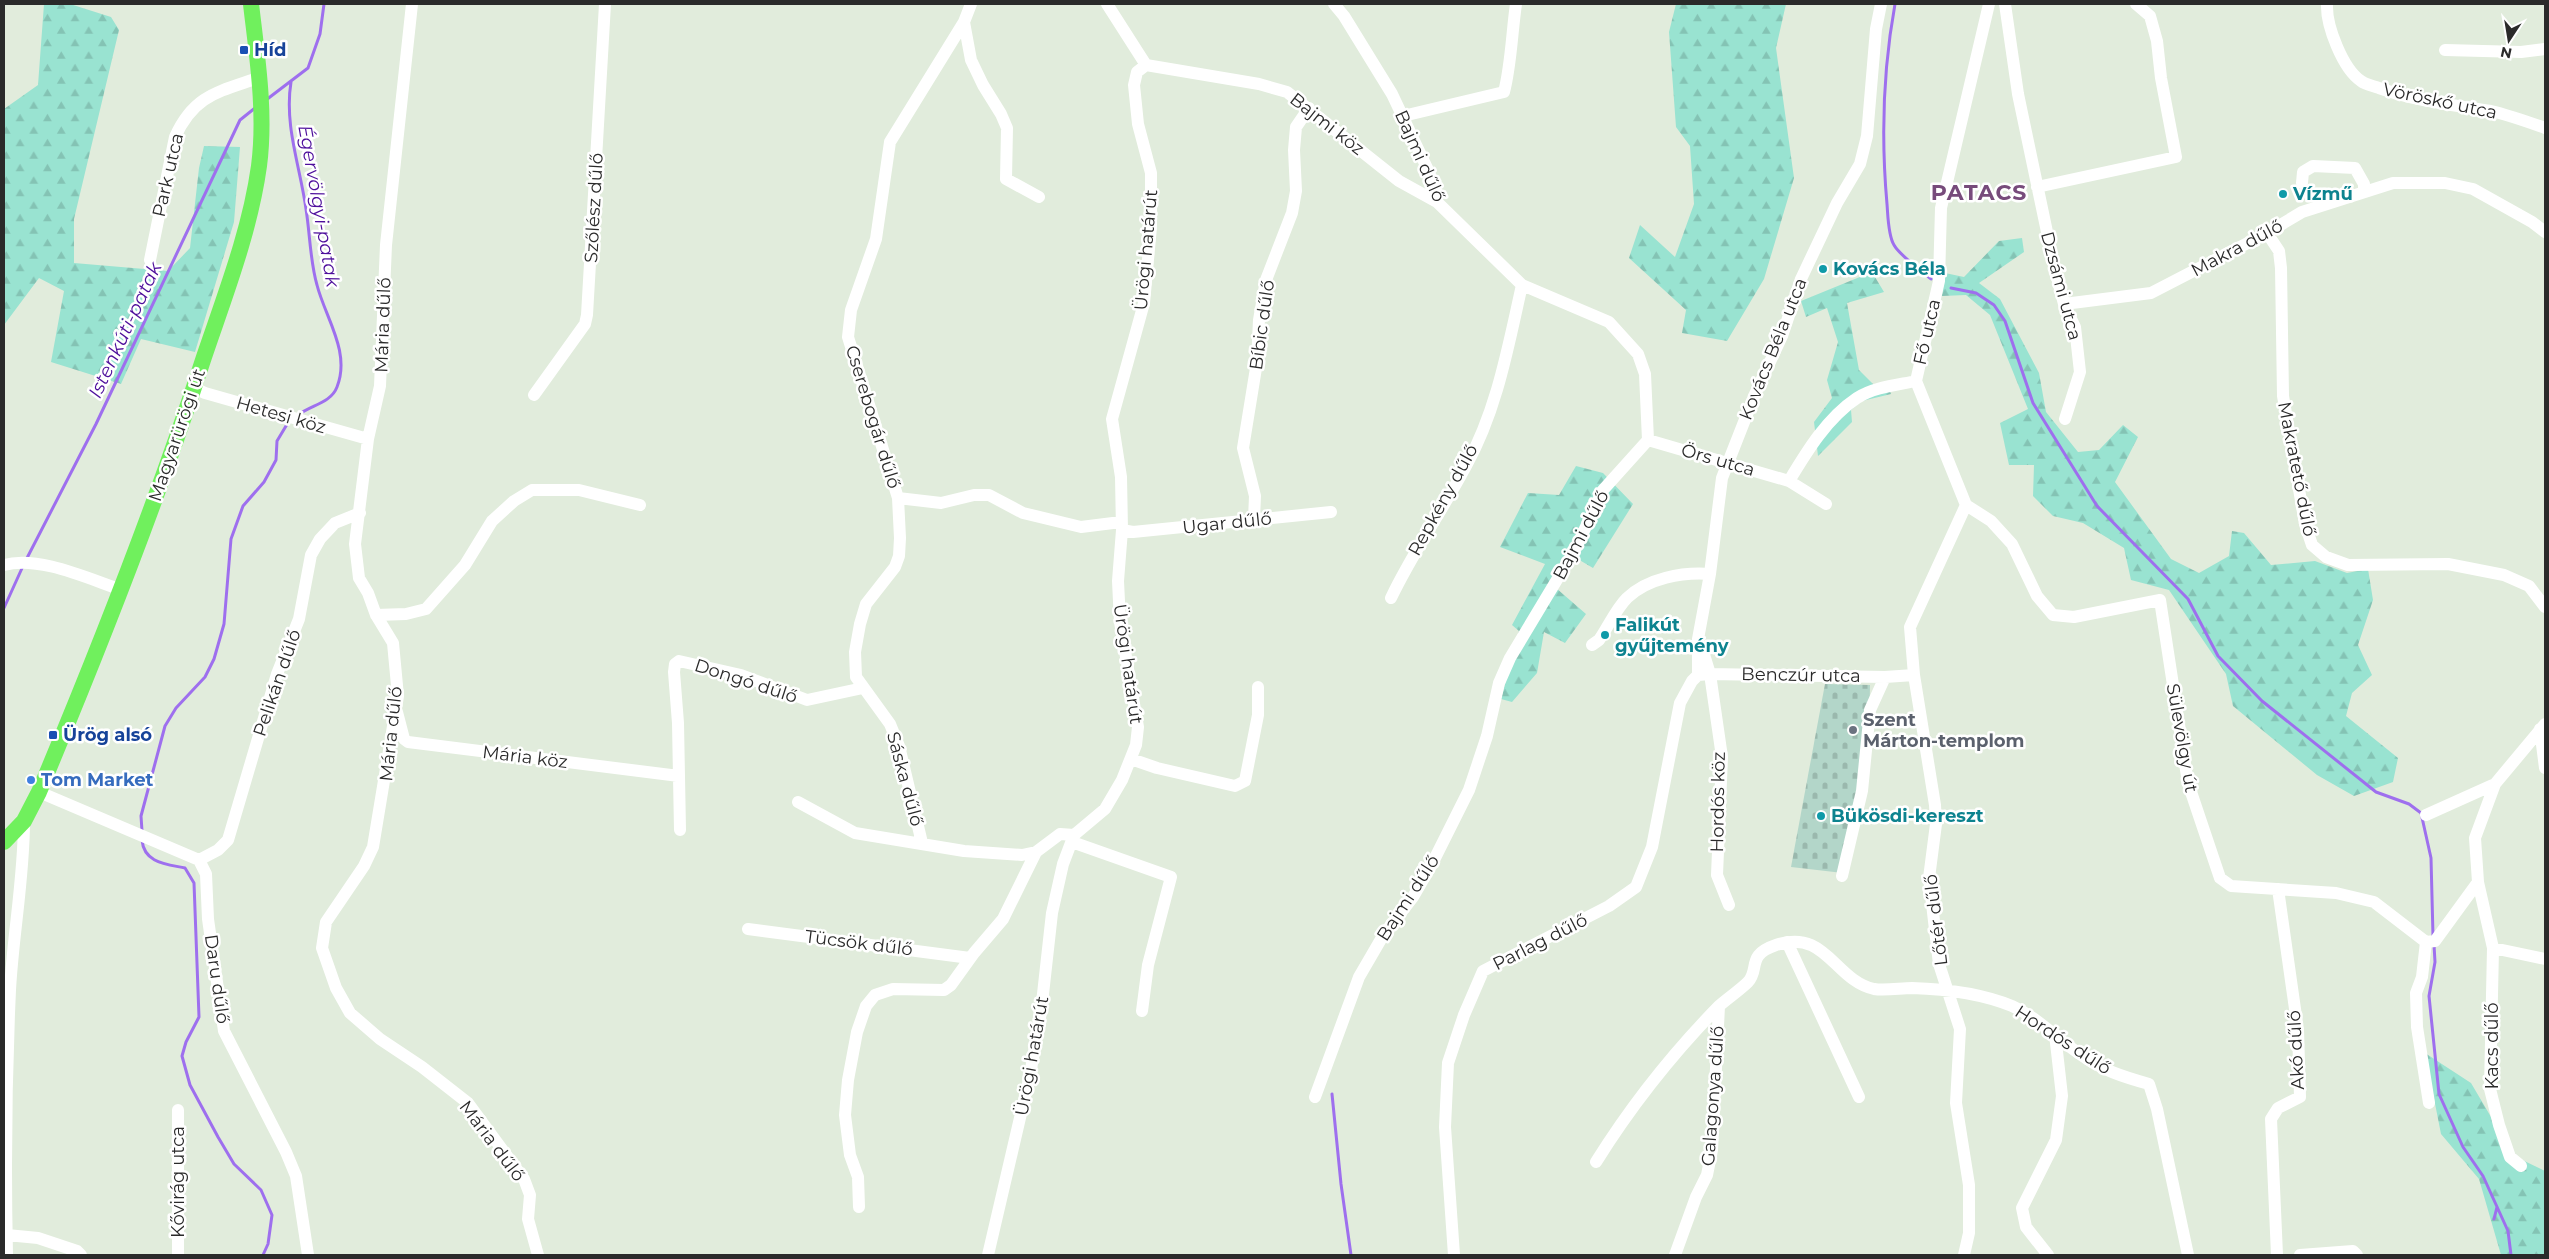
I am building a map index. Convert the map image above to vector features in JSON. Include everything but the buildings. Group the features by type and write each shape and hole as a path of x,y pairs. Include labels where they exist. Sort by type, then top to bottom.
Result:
{"main road":[{"name":"Magyarürögi út","path":"4,842 24,821 39,792 122,590 194,388 246,228 259,164 261,117 251,4"}],"street":[{"name":"Mária dűlő","path":"412,4 386,245 380,386 368,439 355,544 359,578 368,593 376,615 393,643 398,696 385,788 373,848 364,866 326,922 322,948 336,988 350,1013 380,1039 422,1066 468,1103 524,1179 530,1195 528,1219 538,1255"},
{"name":"Szőlész dűlő","path":"534,395 585,324 587,315 605,4"},
{"name":"Cserebogár dűlő","path":"898,498 848,337 851,310 876,239 890,142 964,22 971,4"},
{"path":"1107,4 1146,65"},
{"name":"Bajmi dűlő","path":"1315,1097 1359,977 1384,934 1413,897 1432,864 1469,790 1487,736 1499,683 1510,658 1576,548 1603,490 1648,440 1645,374 1638,354 1609,322 1522,285 1437,202 1436,190 1404,116 1344,16 1334,4"},
{"path":"1404,116 1504,92 1508,77 1509,54 1516,4"},
{"name":"Kovács Béla utca","path":"1698,639 1710,574 1722,478 1755,394 1782,336 1801,279 1837,203 1860,164 1867,136 1876,29 1881,4"},
{"name":"Fő utca","path":"1966,505 1916,381 1938,281 1941,208 1989,4"},
{"name":"Dzsámi utca","path":"2005,4 2018,94 2037,187 2064,304 2075,327 2080,372 2065,419"},
{"path":"2037,187 2176,157 2157,41 2150,16 2136,4"},
{"name":"Vöröskő utca","path":"2327,4 2326,13 2337,46 2347,66 2362,82 2398,94 2461,108 2492,111 2545,128"},
{"path":"964,22 971,60 1007,128 1006,179 1039,197"},
{"path":"2445,50 2521,52 2545,49"},
{"name":"Bajmi köz","path":"1146,65 1287,92 1399,181 1437,202"},
{"name":"Ürögi határút","path":"988,1255 1030,1075 1041,1012 1052,913 1063,864 1073,838 1105,809 1122,780 1136,745 1138,727 1120,622 1118,581 1122,526 1120,477 1112,419 1144,302 1151,227 1151,173 1138,124 1134,85 1138,72 1146,65"},
{"name":"Park utca","path":"150,260 175,137 183,118 195,105 213,95 258,78"},
{"name":"Bíbic dűlő","path":"1254,519 1255,496 1243,448 1257,362 1259,320 1266,280 1292,214 1296,191 1294,150 1296,127 1309,108"},
{"path":"2302,183 2303,172 2314,166 2355,168 2364,184 2364,192"},
{"name":"Makra dűlő","path":"2064,304 2151,293 2268,233 2302,212 2393,182 2445,183 2473,189 2532,222 2545,232"},
{"name":"Makratető dűlő","path":"2268,233 2279,251 2281,268 2282,396 2304,524 2312,545 2326,558 2348,565 2448,564 2504,575 2529,586 2545,607"},
{"name":"Repkény dűlő","path":"1391,598 1406,567 1467,465 1482,430 1499,386 1522,285"},
{"path":"1789,481 1808,451 1833,418 1858,398 1879,389 1916,381"},
{"name":"Hetesi köz","path":"194,388 293,419 368,439"},
{"name":"Örs utca","path":"1648,440 1789,481 1826,504"},
{"path":"376,615 406,614 426,609 465,565 492,521 514,501 532,490 579,490 640,505"},
{"name":"Ugar dűlő","path":"898,498 941,503 974,495 989,495 1023,513 1081,527 1122,526 1142,532 1331,512"},
{"name":"Sáska dűlő","path":"898,498 899,556 895,567 866,604 855,652 856,677 890,724 899,746 922,843"},
{"name":"Lőtér dűlő","path":"1964,1255 1969,1233 1969,1185 1956,1103 1960,1029 1939,964 1929,878 1936,824 1935,805 1914,675 1910,627 1966,505"},
{"name":"Sülevölgy út","path":"1966,505 1991,521 2012,544 2037,596 2053,615 2074,617 2160,600 2188,783 2220,878 2231,886 2336,892 2374,902 2430,942"},
{"name":"Pelikán dűlő","path":"199,860 218,850 228,840 277,674 299,619 311,554 320,539 334,523 360,513"},
{"path":"10,563 33,563 122,590"},
{"path":"1592,645 1599,640 1627,599 1647,586 1665,578 1693,573 1710,574"},
{"name":"Hordós köz","path":"1698,639 1700,676 1722,757 1717,875 1729,906"},
{"name":"Dongó dűlő","path":"680,830 675,664 679,661 741,676 807,700 863,688"},
{"name":"Benczúr utca","path":"1700,676 1885,677 1914,675"},
{"name":"Parlag dűlő","path":"1454,1255 1445,1127 1448,1063 1464,1015 1483,971 1609,906 1636,886 1652,847 1680,703 1700,676"},
{"path":"1842,876 1862,790 1870,710 1885,677"},
{"path":"1131,759 1157,768 1235,786 1245,781 1258,715 1258,687"},
{"name":"Mária köz","path":"396,708 404,739 408,742 679,776"},
{"path":"2543,727 2545,768"},
{"path":"2426,815 2495,784 2543,727"},
{"name":"Kacs dűlő","path":"2495,784 2475,838 2478,882 2493,948 2490,1089 2499,1125 2510,1157 2521,1166"},
{"path":"39,792 199,860"},
{"path":"798,802 855,833 998,854 1022,855 1036,852 1060,834 1171,877 1148,965 1142,1011"},
{"path":"7,1255 5,1154 10,989 24,851 24,821"},
{"path":"859,1208 858,1177 850,1155 845,1115 848,1080 855,1041 866,1006 875,995 893,989 944,990 951,985 970,958 1003,919 1036,852"},
{"name":"Daru dűlő","path":"199,860 206,874 208,919 224,1031 286,1152 296,1176 308,1255"},
{"path":"2429,1103 2417,1027 2416,993 2422,977 2430,942 2478,882"},
{"name":"Akó dűlő","path":"2277,1255 2270,1119 2278,1108 2300,1097 2298,1030 2278,890"},
{"name":"Tücsök dűlő","path":"748,929 970,958"},
{"path":"1787,942 1859,1097"},
{"name":"Hordós dűlő","path":"1765,950 1787,942 1811,943 1852,978 1874,989 1947,989 1971,993 2013,1006 2110,1073 2149,1084 2157,1109 2188,1255"},
{"path":"2493,948 2545,959"},
{"name":"Galagonya dűlő","path":"1675,1255 1696,1197 1707,1175 1712,1150 1719,1006 1749,981 1755,959 1765,950"},
{"path":"1596,1162 1615,1132 1684,1042 1719,1006"},
{"path":"2048,1255 2026,1227 2022,1208 2056,1140 2062,1096 2055,1034"},
{"name":"Kővirág utca","path":"178,1110 178,1255"},
{"path":"7,1235 38,1238 77,1251 81,1255"},
{"path":"2300,1255 2354,1251 2357,1255"}],"green space":[{"path":"44,4 70,4 111,17 119,30 74,219 74,263 168,271 190,248 199,168 204,146 240,147 234,222 195,352 141,339 121,384 51,362 64,291 39,278 4,325 4,109 38,85"},
{"path":"1676,4 1786,4 1776,48 1794,178 1764,279 1727,341 1682,333 1686,310 1629,258 1640,225 1675,257 1694,204 1690,146 1676,127 1669,32"},
{"path":"2022,238 2024,252 1979,283 2000,299 2039,373 2046,412 2078,452 2099,450 2123,425 2138,437 2115,482 2171,559 2199,573 2229,556 2232,531 2244,533 2271,565 2315,561 2347,573 2368,569 2373,600 2358,645 2372,675 2352,693 2346,716 2398,758 2393,782 2354,796 2317,775 2233,706 2226,674 2169,590 2131,580 2124,548 2083,523 2053,516 2033,496 2034,465 2009,465 2000,423 2028,409 1990,315 1966,295 1942,296 1945,273 1964,277 1999,241"},
{"path":"1872,272 1884,292 1847,303 1859,370 1876,387 1887,384 1891,394 1862,401 1851,410 1852,422 1818,456 1814,422 1832,398 1827,380 1838,342 1827,308 1806,317 1801,301"},
{"path":"1576,466 1603,473 1633,504 1593,568 1576,558 1556,588 1586,614 1565,643 1544,632 1537,673 1512,702 1501,699 1519,631 1512,625 1545,564 1500,547 1528,493 1559,495"},
{"path":"1825,684 1870,685 1869,745 1843,873 1791,867"},
{"path":"2425,1053 2471,1083 2514,1156 2545,1171 2545,1255 2501,1255 2479,1179 2441,1134"}],"waterway":[{"path":"266,100 308,68 320,34 324,4"},
{"path":"1895,4 1884,104 1885,179 1889,225 1892,241 1897,249 1931,279"},
{"name":"Égervölgyi-patak","path":"291,82 289,98 291,130 306,209 313,267 317,285 339,348 341,361 340,374 334,392 330,397 298,415"},
{"name":"Istenkúti-patak","path":"26,560 96,424 240,120 255,108"},
{"path":"1951,288 1976,293 1994,305 2005,321 2033,403 2097,506 2188,599 2218,656 2262,701 2376,792 2409,804 2421,813 2431,858 2433,936"},
{"name":"Égervölgyi-patak","path":"142,831 141,816 165,726 176,708 205,677 214,659 224,624 231,539 243,506 264,482 276,460 277,441 289,421"},
{"name":"Istenkúti-patak","path":"4,608 23,566"},
{"name":"Égervölgyi-patak","path":"142,840 144,848 151,858 185,868 194,883 199,1017 186,1042 182,1056 190,1085 218,1137 234,1164 261,1190 272,1215 268,1244 263,1255"},
{"path":"2434,945 2435,962 2429,996 2439,1094 2463,1147 2483,1176 2508,1231 2511,1255"},
{"path":"1332,1094 1341,1184 1351,1255"},
{"path":"2494,1219 2497,1207"}],"place":[{"name":"Híd","path":"244,50"},
{"name":"Vízmű","path":"2283,194"},
{"name":"Kovács Béla","path":"1823,269"},
{"name":"Falikút gyűjtemény","path":"1605,635"},
{"name":"Szent Márton-templom","path":"1853,730"},
{"name":"Ürög alsó","path":"53,735"},
{"name":"Tom Market","path":"31,780"},
{"name":"Bükösdi-kereszt","path":"1821,816"}],"district":[{"name":"PATACS","path":"1979,192"}]}
